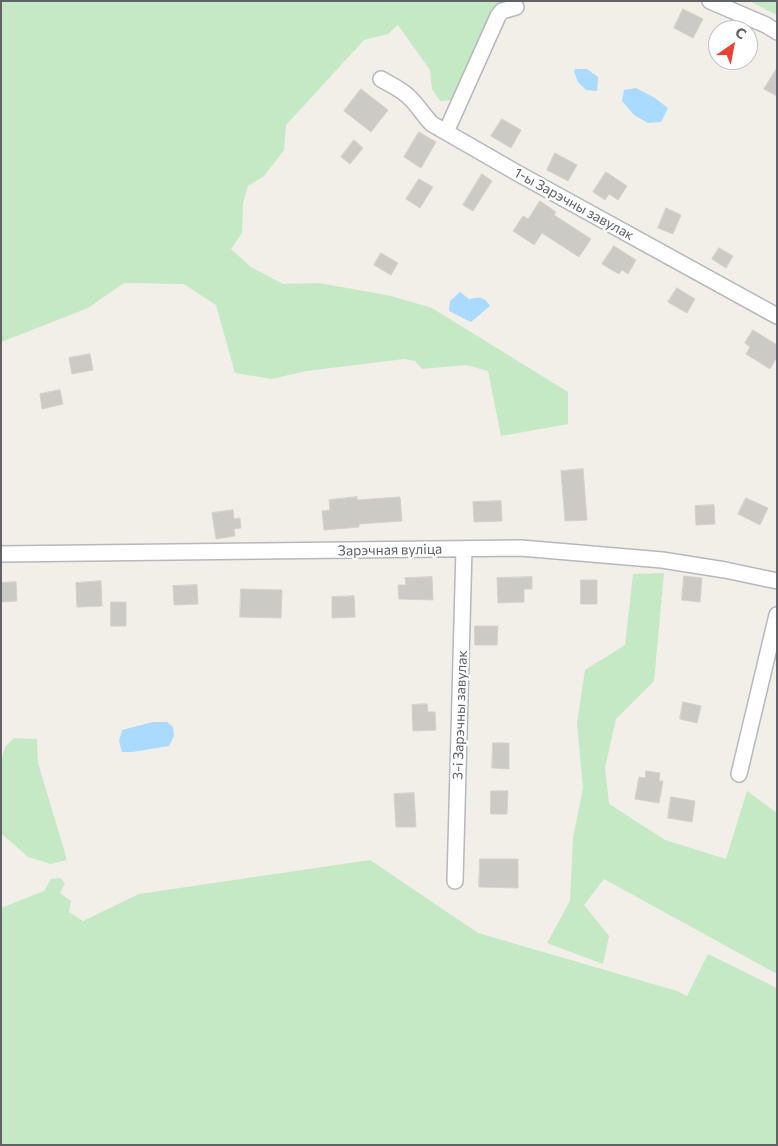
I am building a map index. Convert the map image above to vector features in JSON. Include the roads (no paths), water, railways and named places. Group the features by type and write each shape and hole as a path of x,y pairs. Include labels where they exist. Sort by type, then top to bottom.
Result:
{"street":[{"path":"710,1 766,25 777,32"},
{"path":"446,132 498,16 502,11 516,7"},
{"name":"1-ы Зарэчны завулак","path":"381,78 411,98 432,124 777,316"},
{"name":"Зарэчная вуліца","path":"1,554 521,548 653,560 725,570 777,580"},
{"name":"3-і Зарэчны завулак","path":"455,881 464,549"},
{"path":"739,774 777,615"}],"water":[{"path":"575,69 587,69 598,77 597,91 586,90 578,82 574,72"},
{"path":"636,88 655,98 668,108 661,122 648,123 634,115 622,101 624,90"},
{"path":"460,292 469,299 484,299 490,306 471,322 449,311 450,301"},
{"path":"153,722 167,722 173,727 174,736 169,746 122,752 119,741 122,730"}]}
